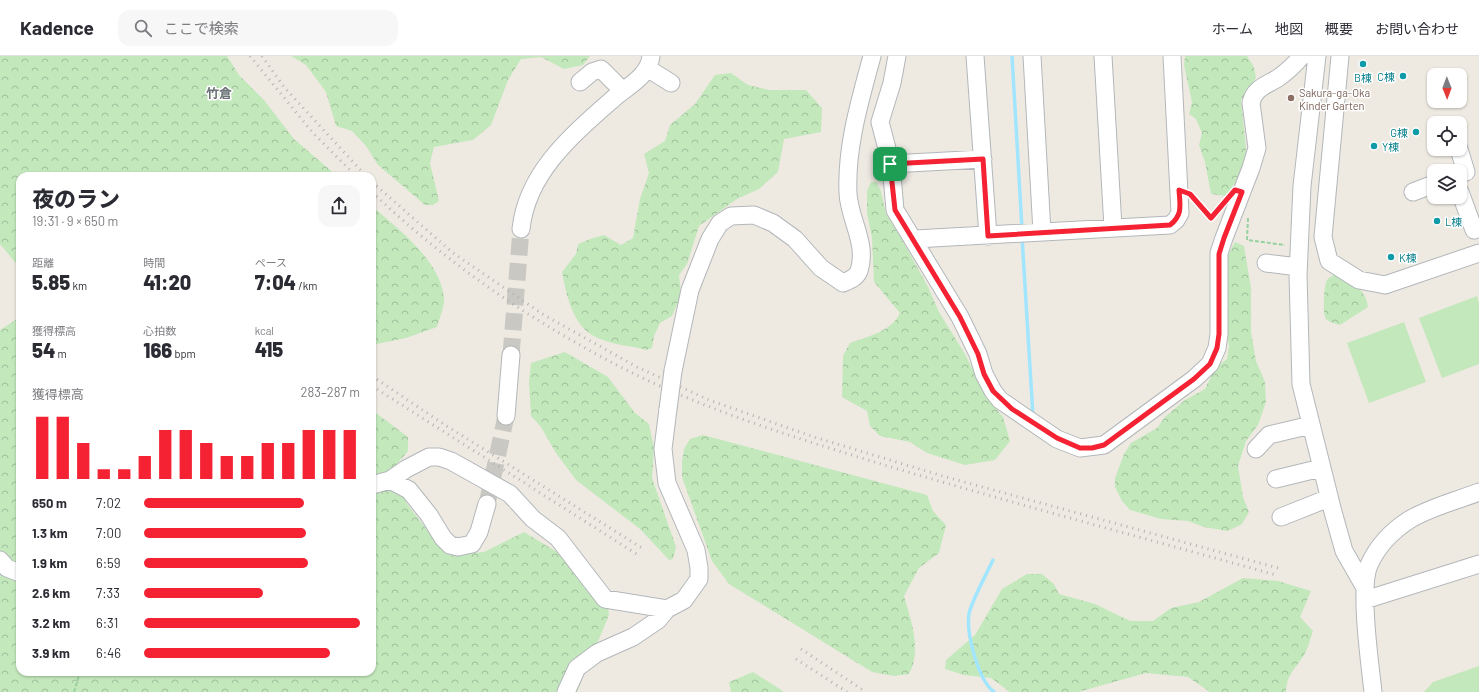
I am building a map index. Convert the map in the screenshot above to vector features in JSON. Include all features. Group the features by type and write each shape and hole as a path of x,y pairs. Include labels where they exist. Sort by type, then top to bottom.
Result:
{"street":[{"path":"566,692 577,668 597,653 633,637 658,620 667,609 684,600 699,578 696,550 667,483 663,449 673,371 690,290 710,239 720,223 731,216 754,214 774,223 795,239 821,268 843,283 854,278 859,271 861,245 848,195 848,160 854,125 872,56"},
{"path":"897,56 892,83 880,122 890,164 895,210 915,239 960,317 978,354 984,374 993,391 1000,400 1031,422 1057,438 1080,448 1092,448 1104,445 1194,379 1210,364 1217,348 1219,334 1219,254 1252,168 1257,148 1251,103 1252,98 1264,85 1278,78 1291,68 1302,56"},
{"path":"975,56 988,236"},
{"path":"1032,56 1042,232"},
{"path":"1103,56 1113,227"},
{"path":"915,239 1170,225 1176,220 1180,213 1172,56"},
{"path":"1318,56 1302,186 1298,267 1300,373 1321,468 1344,551 1365,593"},
{"path":"1340,56 1323,237 1329,261 1359,280 1386,285 1479,253"},
{"path":"521,229 525,205 549,160 623,91 649,62 671,83"},
{"path":"580,82 592,72 601,69 623,91"},
{"path":"890,164 983,159"},
{"path":"1413,192 1427,187"},
{"path":"1465,204 1477,234"},
{"path":"1266,263 1298,267"},
{"path":"506,416 511,355"},
{"path":"1256,448 1269,435 1311,425"},
{"path":"376,484 390,480 406,468 429,457 439,457 451,461 510,494 533,519 558,538 605,599 667,609"},
{"path":"1276,479 1321,468"},
{"path":"390,480 409,490 429,515 443,538 450,545 458,547 472,544 479,532 487,504"},
{"path":"1372,692 1365,593 1368,566 1390,534 1409,520 1423,513 1479,492"},
{"path":"1281,517 1329,498"},
{"path":"0,560 7,568 16,571"},
{"path":"1365,593 1479,564"}],"path":[{"path":"1179,190 1190,194 1211,218 1221,207"},
{"path":"1247,240 1299,246"},
{"path":"74,692 79,676"}],"green space":[{"path":"0,56 227,56 239,75 264,100 294,139 332,172 16,172 16,263 0,244"},
{"path":"291,56 590,56 583,65 564,69 541,57 521,59 508,80 491,125 473,140 434,147 430,163 439,201 433,205 425,205 378,165 366,146 352,131 336,126 326,92 306,65"},
{"path":"1185,56 1247,56 1254,67 1256,78 1241,100 1247,158 1239,177 1226,196 1211,194 1205,162 1199,145 1202,133 1196,119 1189,114 1192,102 1184,65"},
{"path":"731,73 748,85 769,90 806,90 822,108 821,132 784,139 778,172 759,189 737,199 699,226 687,264 679,275 681,295 672,316 660,323 654,336 652,348 646,350 612,343 592,335 579,323 571,307 562,272 576,254 578,244 604,235 621,245 633,238 640,199 649,173 644,154 665,141 670,125 695,104 715,75"},
{"path":"871,182 876,182 881,191 886,214 928,287 939,312 965,354 986,397 1003,417 1010,441 995,460 965,465 927,453 910,442 880,436 870,426 867,411 842,397 843,356 850,343 871,336 885,329 900,313 874,282 872,238 867,213 867,191"},
{"path":"376,210 416,246 426,258 441,283 444,301 437,327 406,338 376,344"},
{"path":"1235,242 1244,246 1251,288 1251,332 1256,361 1265,382 1266,402 1258,425 1246,441 1238,466 1243,497 1249,512 1242,524 1228,531 1204,527 1188,521 1161,519 1130,510 1122,501 1115,487 1115,478 1124,454 1131,443 1157,428 1165,417 1185,400 1205,389 1215,368 1227,359 1229,346 1226,328 1228,255"},
{"path":"1336,272 1352,282 1361,291 1367,301 1368,307 1340,325 1327,320 1324,312 1326,283 1328,279"},
{"path":"1477,296 1479,303 1479,364 1442,378 1419,318"},
{"path":"16,320 16,676 376,676 376,413 408,437 408,451 392,470 407,504 438,544 462,554 484,552 524,532 582,567 606,591 609,615 577,692 0,692 0,330"},
{"path":"1404,322 1426,382 1369,403 1347,343"},
{"path":"565,352 608,377 635,413 649,424 654,448 652,478 676,547 673,559 669,560 640,529 576,480 556,453 541,427 531,416 529,382 531,363"},
{"path":"703,435 927,495 933,511 946,525 939,553 919,568 904,596 912,625 915,646 913,665 909,674 894,676 872,672 729,584 712,561 682,477 684,449 690,439"},
{"path":"1027,574 1042,574 1054,584 1059,594 1095,604 1130,621 1153,621 1171,608 1199,602 1243,578 1278,581 1311,591 1300,617 1313,631 1305,653 1288,680 1286,692 1210,692 1188,677 1146,673 1078,692 1010,692 991,678 964,675 945,669 946,660 975,635 1002,589"},
{"path":"1479,666 1479,692 1424,692 1433,682"},
{"path":"753,672 783,692 731,692 729,682"}],"waterway":[{"path":"1012,56 1022,229"},
{"path":"1022,237 1033,416"},
{"path":"993,560 970,609 969,633 978,667 988,686 994,692"}],"tunnel":[{"path":"511,355 521,229"},
{"path":"487,504 506,416"}],"railway":[{"path":"250,56 313,133 352,172"},
{"path":"262,56 284,87 362,172"},
{"path":"376,186 453,253 544,315 637,367 709,400 814,437 946,477 1278,568"},
{"path":"376,196 427,241 456,264 516,306 547,326 611,362 644,379 679,394 748,421 891,467 1276,575"},
{"path":"376,379 445,425 642,548"},
{"path":"376,389 638,555"},
{"path":"801,649 866,692"},
{"path":"796,659 847,692"}],"place":[{"name":"B棟","path":"1363,64"},
{"name":"C棟","path":"1403,76"},
{"name":"Sakura-ga-Oka Kinder Garten","path":"1291,98"},
{"name":"G棟","path":"1416,132"},
{"name":"Y棟","path":"1374,146"},
{"name":"L棟","path":"1437,221"},
{"name":"K棟","path":"1391,257"}],"district":[{"name":"竹倉","path":"219,93"}],"route":[{"path":"983,159 988,236 1113,227 1170,225 1176,220 1180,213 1179,190 1190,194 1211,218 1235,190 1242,192 1219,254 1219,334 1217,348 1210,364 1194,379 1104,445 1092,448 1080,448 1057,438 1025,418 1000,400 993,391 984,374 978,354 960,317 915,239 895,210 890,164 983,159"}]}
